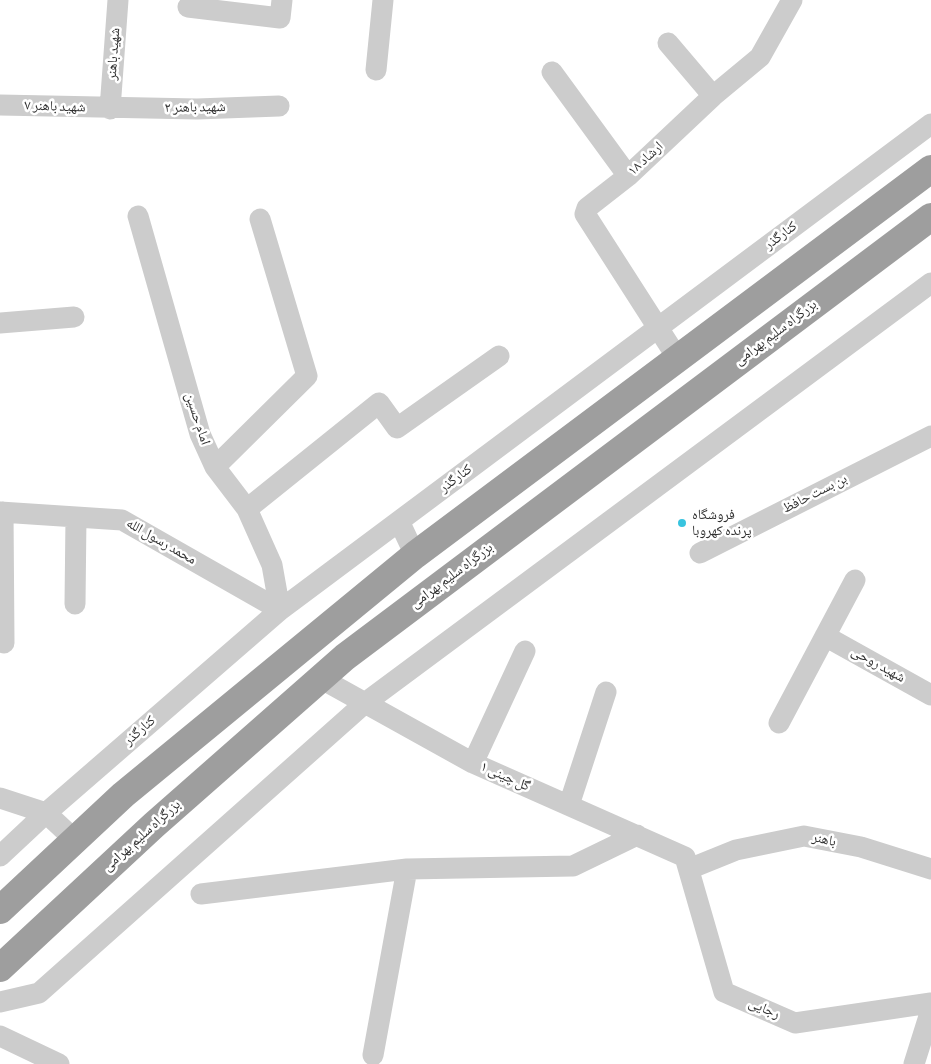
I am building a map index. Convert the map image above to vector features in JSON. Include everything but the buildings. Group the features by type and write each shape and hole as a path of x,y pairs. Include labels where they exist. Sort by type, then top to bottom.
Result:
{"highway":[{"path":"0,910 123,795 415,555 931,169"},
{"name":"بزرگراه سلیم بهرامی","path":"0,968 154,825 352,651 931,217"}],"street":[{"name":"شهید باهنر","path":"110,108 118,0"},
{"path":"188,7 280,18 282,0"},
{"path":"376,70 383,0"},
{"name":"ارشاد ۱۸","path":"657,329 585,214 587,208 628,176 713,96 760,57 792,0"},
{"path":"668,43 713,96"},
{"path":"552,72 628,176"},
{"name":"شهید باهنر ۷","path":"0,105 110,108"},
{"name":"شهید باهنر ۲","path":"110,108 197,109 279,106"},
{"name":"کنارگذر","path":"0,856 46,813 280,610 931,124"},
{"name":"امام حسین","path":"138,216 200,434 215,467 248,508 272,565 280,610"},
{"path":"215,467 307,376 260,219"},
{"path":"0,1002 39,993 365,702 931,283"},
{"path":"0,323 74,317"},
{"path":"657,329 678,359"},
{"path":"248,508 379,403 398,428 499,356"},
{"name":"بن بست حافظ","path":"700,553 931,436"},
{"path":"2,512 4,643"},
{"name":"محمد رسول الله","path":"2,512 122,520 280,610"},
{"path":"75,604 76,517"},
{"path":"399,521 415,555"},
{"path":"779,723 855,580"},
{"name":"شهید روحی","path":"826,636 931,695"},
{"path":"473,763 525,651"},
{"name":"گل چینی ۱","path":"320,678 473,763 637,834 685,857 689,869"},
{"path":"569,805 606,692"},
{"path":"0,798 46,813 75,840"},
{"path":"201,894 407,870 573,866 637,834"},
{"name":"باهنر","path":"689,869 736,850 804,836 861,847 931,869"},
{"name":"رجایی","path":"689,869 724,992 795,1023 931,1003"},
{"path":"373,1055 407,870"},
{"path":"914,1064 931,1010"},
{"path":"0,1036 57,1063"}],"place":[{"name":"فروشگاه پرنده کهروبا","path":"682,523"}]}
